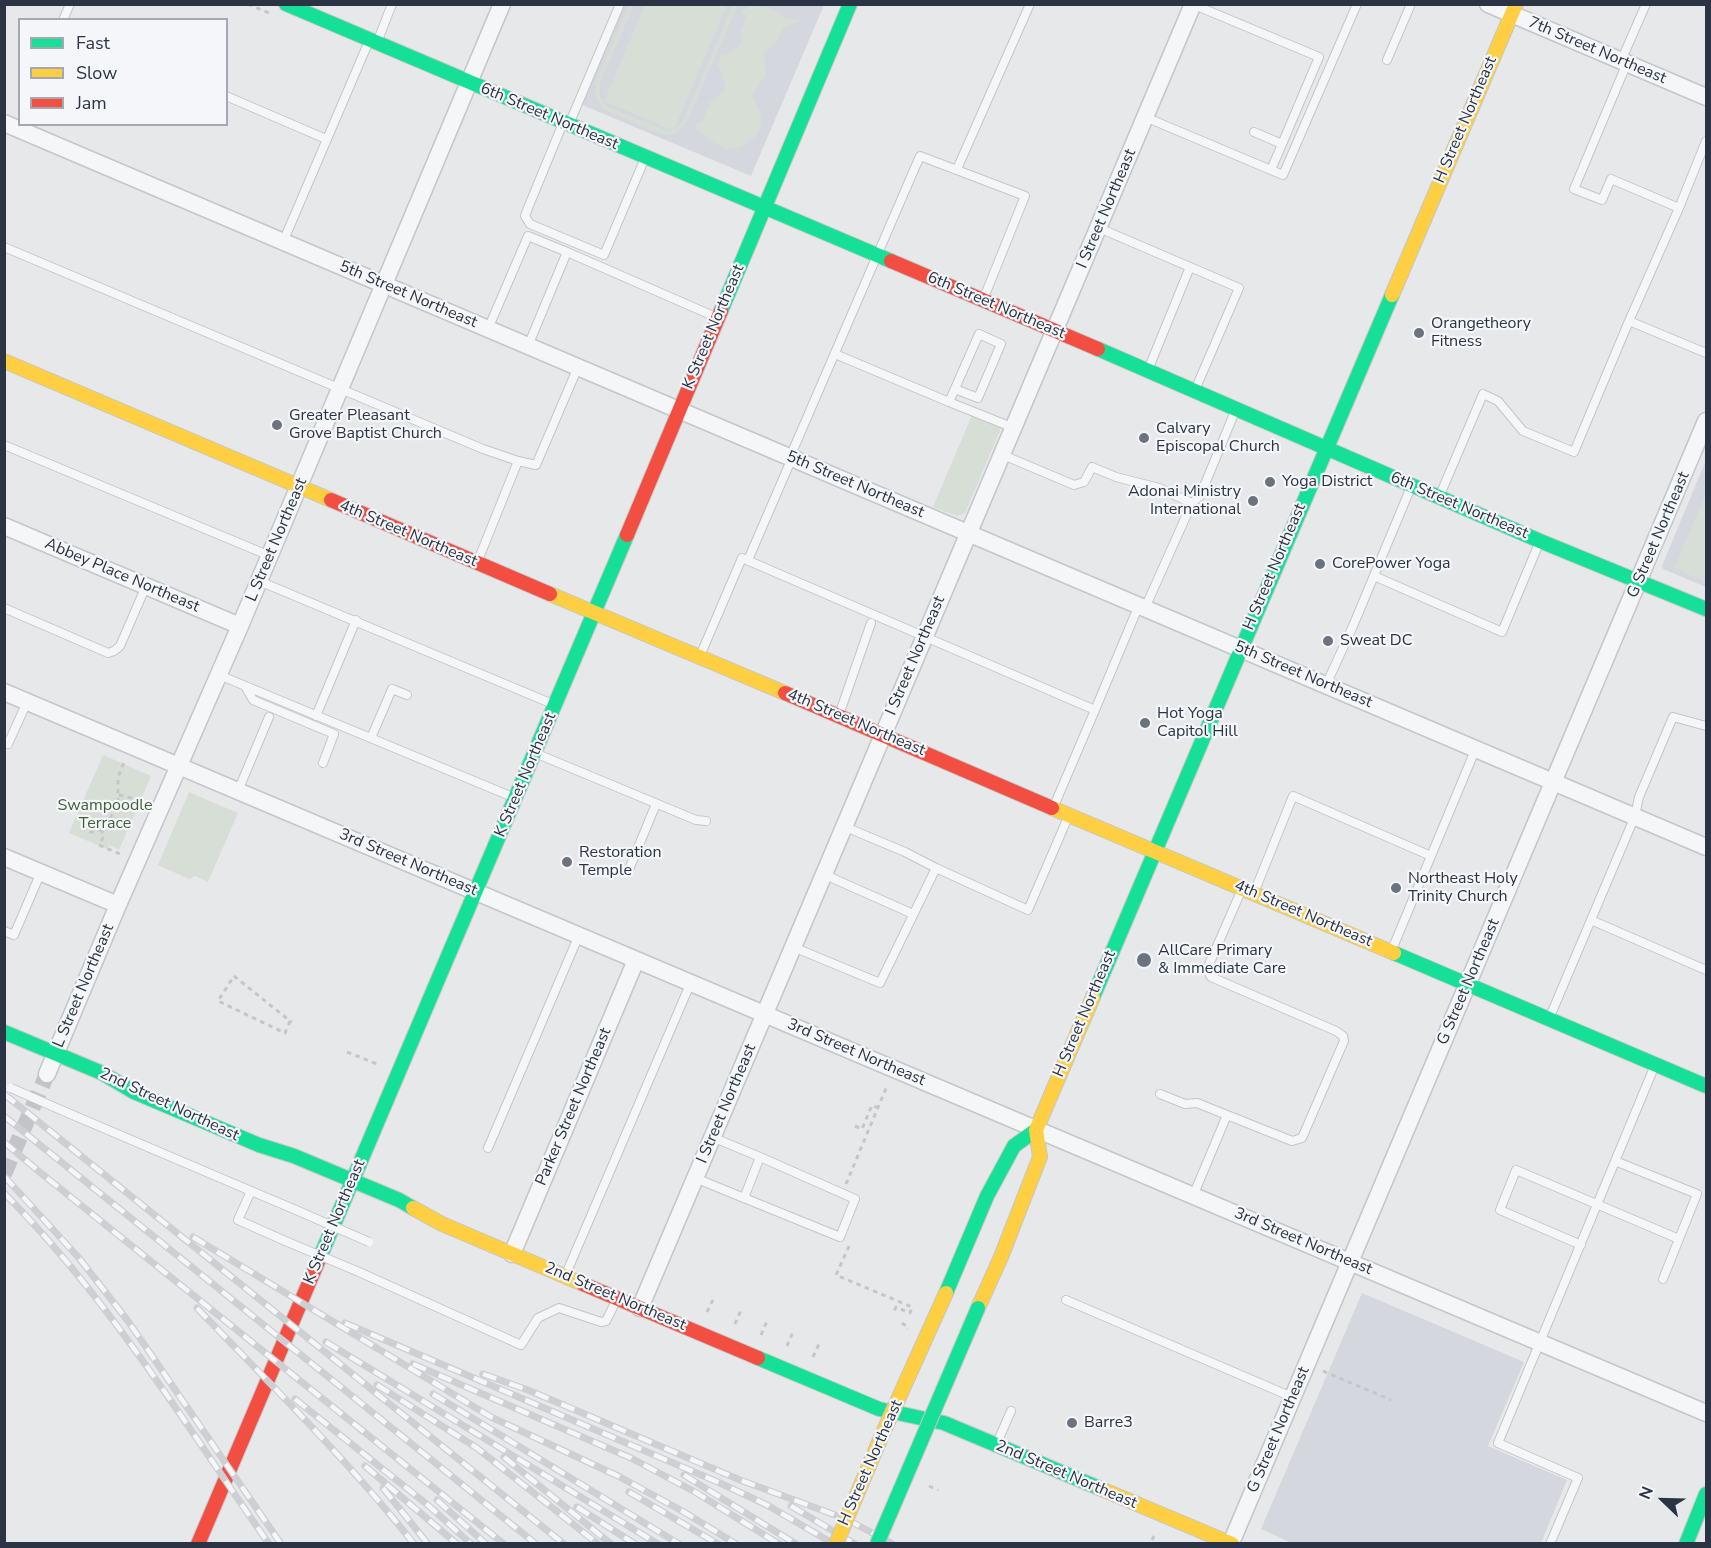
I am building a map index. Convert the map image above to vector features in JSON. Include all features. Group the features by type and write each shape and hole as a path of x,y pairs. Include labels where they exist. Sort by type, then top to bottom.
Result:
{"street":[{"name":"6th Street Northeast","path":"286,4 308,9 373,41 469,83 1195,390 1540,541 1707,609"},
{"name":"L Street Northeast","path":"47,1074 270,556 502,4"},
{"name":"K Street Northeast","path":"198,1544 535,753 850,4"},
{"name":"7th Street Northeast","path":"1488,4 1514,9 1624,62 1707,97"},
{"name":"I Street Northeast","path":"640,1308 1193,5"},
{"name":"H Street Northeast","path":"836,1544 998,1173 1014,1146 1036,1130 1514,9"},
{"name":"5th Street Northeast","path":"20,126 578,368 1707,847"},
{"name":"4th Street Northeast","path":"4,362 1070,813 1707,1086"},
{"name":"G Street Northeast","path":"1232,1543 1349,1262 1707,421"},
{"name":"Abbey Place Northeast","path":"4,526 240,626"},
{"name":"3rd Street Northeast","path":"4,692 1707,1413"},
{"path":"4,857 118,905"},
{"name":"Parker Street Northeast","path":"512,1254 636,960"},
{"name":"2nd Street Northeast","path":"4,1032 102,1073 134,1092 259,1146 294,1156 353,1180 410,1205 442,1224 879,1409 944,1423 1232,1543"},
{"name":"H Street Northeast","path":"877,1544 1006,1246 1040,1157 1036,1130"},
{"path":"1686,1544 1707,1494"}],"lane":[{"path":"64,18 70,4"},
{"path":"284,242 326,139 392,4"},
{"path":"620,4 525,216 530,224 540,229 604,255 645,158"},
{"path":"957,169 1030,4"},
{"path":"1145,117 1283,175 1357,4"},
{"path":"1388,60 1411,4"},
{"path":"1646,4 1574,189 1602,200 1611,179 1678,208"},
{"path":"1193,5 1319,57 1271,170"},
{"path":"228,97 326,139"},
{"path":"1254,132 1282,144"},
{"path":"1439,497 1483,394 1498,401 1523,431 1574,452 1707,141"},
{"path":"748,560 920,156 1025,196 983,301"},
{"path":"1099,228 1239,288 1195,390"},
{"path":"488,329 528,236 718,318"},
{"path":"4,248 483,449 536,465 578,368"},
{"path":"528,346 567,252"},
{"path":"1148,370 1190,267"},
{"path":"1629,321 1707,353"},
{"path":"949,402 979,334 1001,344 978,399 955,389"},
{"path":"835,354 1014,429"},
{"path":"1054,807 1142,607 1192,503 1200,496 1236,409"},
{"path":"4,445 270,556"},
{"path":"1003,455 1074,485 1084,482 1092,467 1116,477 1159,488 1192,503"},
{"path":"477,563 518,461"},
{"path":"1326,685 1411,485"},
{"path":"1374,576 1502,632 1540,541"},
{"path":"700,657 742,558 1095,710"},
{"path":"259,581 555,705"},
{"path":"4,608 108,652 114,651 120,645 146,586"},
{"path":"316,716 356,620"},
{"path":"839,715 871,623"},
{"path":"219,675 515,798"},
{"path":"244,686 253,700 334,734 322,763"},
{"path":"371,738 392,689 407,695"},
{"path":"8,744 27,702"},
{"path":"238,791 269,717"},
{"path":"1549,1019 1635,816 1640,797 1673,717 1707,726"},
{"path":"1391,952 1476,748"},
{"path":"535,753 696,820 706,821"},
{"path":"1160,1094 1185,1104 1197,1104 1292,1141 1302,1138 1344,1041 1343,1036 1211,977 1207,969 1248,891 1293,796 1431,855"},
{"path":"630,867 656,804"},
{"path":"843,826 905,852 1028,910 1070,813"},
{"path":"793,947 880,983 936,868"},
{"path":"4,931 14,935 41,873"},
{"path":"823,874 913,914"},
{"path":"1591,920 1707,969"},
{"path":"488,1148 579,935"},
{"path":"565,1276 691,982"},
{"path":"1550,1544 1578,1478 1498,1443 1655,1064"},
{"path":"8,1085 369,1242"},
{"path":"1193,1196 1227,1116"},
{"path":"695,1178 840,1237 855,1199 712,1137"},
{"path":"744,1198 760,1157"},
{"path":"1615,1161 1697,1194 1663,1280"},
{"path":"1581,1245 1500,1210 1516,1170 1679,1239"},
{"path":"251,1191 238,1220 521,1346 538,1318 559,1308 601,1322 606,1321 618,1298"},
{"path":"1066,1300 1292,1397"},
{"path":"996,1446 1011,1411"}],"path":[{"path":"81,828 91,832 107,825 118,803 118,777 124,762"},
{"path":"119,795 136,799 144,798"},
{"path":"101,829 104,836 99,845 120,854"},
{"path":"234,976 291,1022 285,1032 218,1001 234,976"},
{"path":"347,1052 376,1064"},
{"path":"845,1186 887,1086"},
{"path":"855,1126 862,1129 872,1105 878,1107"},
{"path":"850,1241 836,1275 912,1307 910,1313 896,1307 894,1313"},
{"path":"707,1312 714,1298"},
{"path":"735,1324 741,1310"},
{"path":"761,1335 767,1321"},
{"path":"787,1346 793,1332"},
{"path":"813,1357 819,1344"},
{"path":"1323,1371 1391,1400"},
{"path":"929,1486 938,1490"}],"shaded area":[{"path":"622,5 824,5 751,176 580,104"},
{"path":"1706,460 1706,587 1663,569 1662,566"},
{"path":"1362,1293 1524,1362 1488,1446 1567,1480 1541,1543 1294,1544 1261,1529"}],"green space":[{"path":"629,5 634,5 600,83 599,94 606,106 667,131 672,130 604,101 645,5 727,5 674,130 683,121 733,5 738,5 690,115 683,128 672,135 662,134 604,110 595,97 596,82"},
{"path":"752,5 770,8 784,18 796,18 803,21 784,27 775,44 764,53 766,75 752,95 761,117 761,125 755,138 743,146 729,149 697,132 695,124 702,122 710,102 726,89 720,68 717,66 722,54 727,54 742,43 741,31 746,16 741,12"},
{"path":"972,415 1002,426 965,513 957,516 933,507"},
{"path":"1706,493 1706,582 1674,568"},
{"name":"Swampoodle Terrace","path":"103,755 151,776 119,850 109,845 107,849 69,833"},
{"path":"189,792 238,813 208,882 195,876 189,879 158,865"}],"tunnel":[{"path":"4,1174 47,1074"}],"railway":[{"path":"4,1094 564,1544"},
{"path":"4,1116 536,1544"},
{"path":"4,1142 504,1544"},
{"path":"4,1176 79,1258 128,1321 281,1544"},
{"path":"4,1193 42,1233 111,1318 144,1362 269,1544"},
{"path":"193,1237 491,1417 618,1476 736,1544"},
{"path":"197,1308 336,1453 414,1544"},
{"path":"345,1323 720,1483 767,1505 834,1544"},
{"path":"326,1342 658,1544"},
{"path":"413,1364 631,1458 695,1492 779,1544"},
{"path":"483,1374 528,1390 740,1480 846,1519 893,1544"},
{"path":"377,1385 477,1448 598,1544"},
{"path":"433,1394 679,1544"},
{"path":"295,1399 429,1506 471,1544"},
{"path":"504,1457 611,1544"},
{"path":"365,1466 457,1544"},
{"path":"684,1475 796,1544"},
{"path":"383,1488 428,1544"},
{"path":"629,1492 718,1544"},
{"path":"437,1500 486,1544"},
{"path":"791,1506 855,1544"},
{"path":"577,1507 635,1544"}],"traffic: fast":[{"path":"286,4 891,261"},
{"path":"721,311 850,4"},
{"path":"1093,997 1392,295"},
{"path":"1098,349 1540,541 1706,609"},
{"path":"320,1257 627,535"},
{"path":"1394,953 1706,1086"},
{"path":"4,1032 102,1073 134,1092 259,1145 294,1156 413,1208"},
{"path":"946,1293 987,1196 1014,1146 1036,1130"},
{"path":"877,1544 978,1308"},
{"path":"758,1358 879,1409 944,1423 1099,1488"},
{"path":"1686,1544 1706,1494"}],"traffic: slow":[{"path":"1392,295 1516,4"},
{"path":"4,361 331,500"},
{"path":"550,594 785,693"},
{"path":"1052,808 1394,953"},
{"path":"978,1308 1001,1257 1040,1157 1036,1130 1093,997"},
{"path":"413,1208 442,1224 583,1284"},
{"path":"836,1544 946,1293"},
{"path":"1099,1488 1232,1544"}],"traffic: jam":[{"path":"891,261 1098,349"},
{"path":"627,535 721,311"},
{"path":"331,500 550,594"},
{"path":"785,693 1052,808"},
{"path":"198,1544 320,1257"},
{"path":"583,1284 758,1358"}],"place":[{"name":"Orangetheory Fitness","path":"1419,333"},
{"name":"Greater Pleasant Grove Baptist Church","path":"277,425"},
{"name":"Calvary Episcopal Church","path":"1144,438"},
{"name":"Yoga District","path":"1270,482"},
{"name":"Adonai Ministry International","path":"1253,501"},
{"name":"CorePower Yoga","path":"1320,564"},
{"name":"Sweat DC","path":"1328,641"},
{"name":"Hot Yoga Capitol Hill","path":"1145,723"},
{"name":"Restoration Temple","path":"567,862"},
{"name":"Northeast Holy Trinity Church","path":"1396,888"},
{"name":"AllCare Primary & Immediate Care","path":"1144,960"},
{"name":"Barre3","path":"1072,1423"}]}
